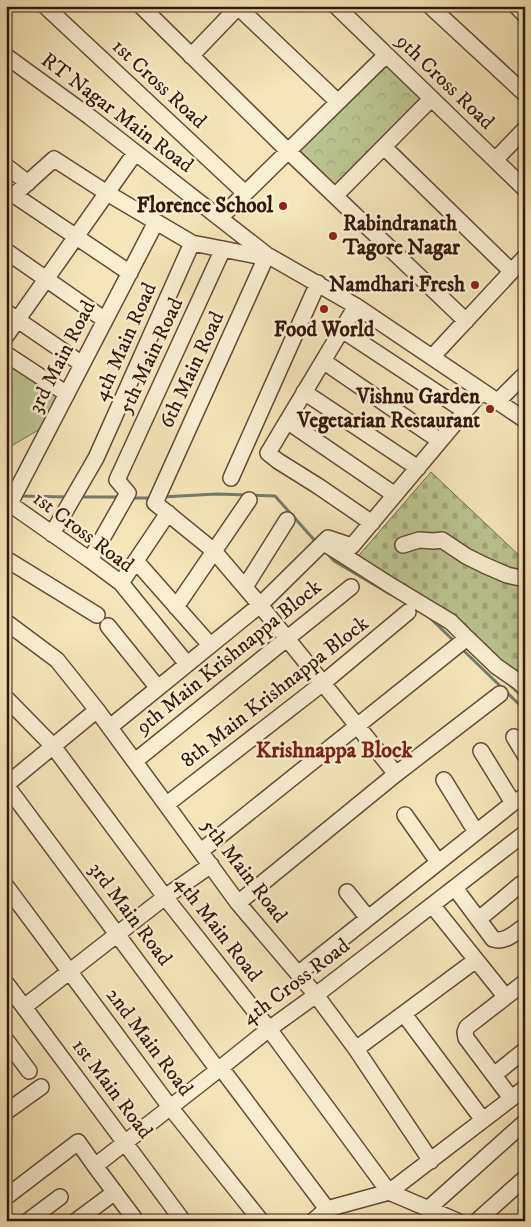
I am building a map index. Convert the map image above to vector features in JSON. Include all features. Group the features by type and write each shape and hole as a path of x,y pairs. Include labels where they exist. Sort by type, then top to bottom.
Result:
{"street":[{"name":"1st Cross Road","path":"44,6 245,193"},
{"path":"141,6 288,151 466,321"},
{"name":"9th Cross Road","path":"336,6 525,189"},
{"path":"430,6 525,94"},
{"path":"516,6 525,14"},
{"path":"191,56 237,7 338,102"},
{"path":"220,218 386,55"},
{"name":"RT Nagar Main Road","path":"6,56 90,118 267,255 356,306 525,420"},
{"path":"335,196 431,99"},
{"path":"495,160 525,129"},
{"path":"384,147 512,270"},
{"path":"6,336 12,316 47,279 135,154"},
{"path":"130,273 77,238 9,198 54,159 192,243 258,256 267,255"},
{"path":"6,166 28,183"},
{"name":"3rd Main Road","path":"11,502 156,222"},
{"name":"4th Main Road","path":"52,534 96,458 192,243"},
{"name":"5th Main Road","path":"90,560 125,497 118,480 223,249"},
{"path":"6,251 106,320"},
{"name":"6th Main Road","path":"168,513 157,498 267,255"},
{"path":"432,358 525,257"},
{"path":"231,478 318,284"},
{"path":"356,306 268,453 372,523"},
{"path":"12,316 82,364"},
{"path":"342,330 465,411"},
{"path":"6,354 67,394"},
{"path":"323,361 440,441"},
{"path":"498,401 525,374"},
{"path":"110,727 260,605 328,538 352,546 482,390"},
{"path":"304,392 418,468"},
{"path":"287,421 395,495"},
{"path":"176,607 248,500"},
{"name":"1st Cross Road","path":"11,502 120,583 187,664"},
{"path":"120,583 168,513 214,550 396,774"},
{"path":"245,587 287,520"},
{"path":"403,545 419,540 442,540 484,565 525,580"},
{"path":"319,548 390,586 451,622 459,645 496,666 525,688"},
{"path":"6,559 97,615"},
{"path":"136,561 210,645"},
{"name":"9th Main Krishnappa Block","path":"135,761 351,586"},
{"name":"8th Main Krishnappa Block","path":"166,804 323,683 408,612"},
{"name":"5th Main Road","path":"6,622 57,660 97,710 238,903 316,995 356,1049 431,1160"},
{"path":"108,626 158,688"},
{"path":"200,851 459,645"},
{"name":"4th Main Road","path":"6,698 52,746 165,896 269,1029 389,1192"},
{"path":"238,903 396,774 494,698"},
{"path":"6,784 97,710"},
{"path":"514,737 525,755"},
{"path":"298,972 519,799 481,751"},
{"path":"444,780 476,832"},
{"name":"3rd Main Road","path":"6,784 219,1069 327,1209"},
{"path":"405,815 438,862"},
{"name":"4th Cross Road","path":"95,1166 269,1029 525,834"},
{"path":"24,1006 165,896 211,865"},
{"path":"479,919 521,884"},
{"name":"2nd Main Road","path":"6,886 170,1107 260,1221"},
{"path":"455,888 493,939 505,939 525,926"},
{"path":"347,892 368,918"},
{"path":"432,905 505,996"},
{"path":"356,1049 476,960"},
{"path":"511,1098 466,1038 465,1032 467,1027 525,982"},
{"name":"1st Main Road","path":"7,984 183,1221"},
{"path":"404,1014 483,1120"},
{"path":"6,1040 29,1071"},
{"path":"494,1075 525,1050"},
{"path":"8,1107 41,1086"},
{"path":"313,1221 327,1209 389,1192 525,1088"},
{"path":"429,1208 525,1122"},
{"path":"6,1197 78,1142 134,1218 131,1221"},
{"path":"477,1221 525,1178"},
{"path":"76,1221 115,1192"},
{"path":"389,1192 457,1221"},
{"path":"28,1221 60,1197"}],"green space":[{"path":"384,63 421,100 334,188 297,151"},
{"path":"6,354 64,395 47,425 6,449"},
{"path":"431,472 525,561 525,701 433,612 354,561"}],"waterway":[{"path":"162,497 216,494 275,496 317,543"},
{"path":"19,496 68,497"},
{"path":"79,497 121,497"},
{"path":"132,498 153,498"},
{"path":"325,551 334,561 390,594"},
{"path":"428,616 454,641"},
{"path":"462,649 525,710"}],"place":[{"name":"Florence School","path":"283,206"},
{"name":"Rabindranath Tagore Nagar","path":"333,236"},
{"name":"Namdhari Fresh","path":"475,285"},
{"name":"Food World","path":"324,309"},
{"name":"Vishnu Garden Vegetarian Restaurant","path":"490,409"}],"district":[{"name":"Krishnappa Block","path":"334,750"}]}
